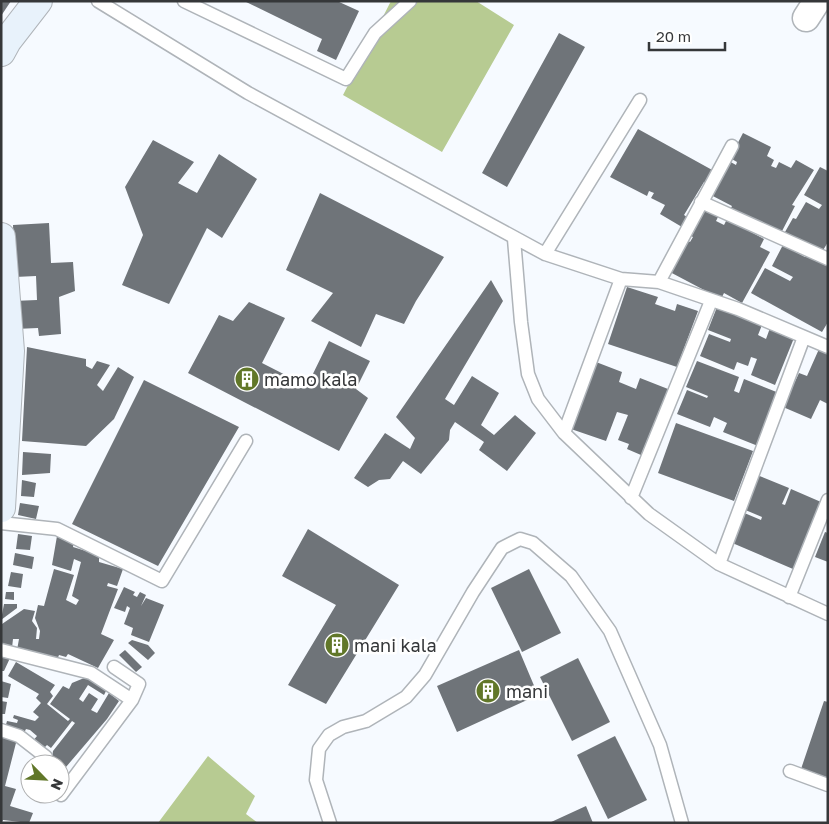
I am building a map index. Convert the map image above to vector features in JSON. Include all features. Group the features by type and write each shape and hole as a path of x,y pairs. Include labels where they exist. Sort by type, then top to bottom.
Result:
{"main road":[{"path":"1,52 7,41 38,1"},
{"path":"1,237 10,351 1,508"}],"lane":[{"path":"98,1 248,93 514,239 545,254 621,279 658,282 827,344"},
{"path":"184,1 346,79 375,33 410,1"},
{"path":"545,254 640,100"},
{"path":"658,282 732,146"},
{"path":"701,202 828,259"},
{"path":"514,239 520,322 528,374 538,398 564,433 649,514 719,564 828,614"},
{"path":"564,433 621,279"},
{"path":"632,498 711,301"},
{"path":"719,564 804,337"},
{"path":"1,523 57,529 162,581 246,441"},
{"path":"788,597 828,500"},
{"path":"330,823 316,780 319,749 329,735 343,727 366,722 406,697 425,675 473,592 502,548 520,540 533,543 571,576 610,631 660,745 682,823"},
{"path":"1,650 91,673 132,700"},
{"path":"70,782 132,700 139,684 114,667"},
{"path":"1,730 19,736 42,754"},
{"path":"790,771 828,785"}],"shaded area":[{"path":"391,1 476,1 514,25 442,152 343,95"},
{"path":"208,756 255,796 246,814 258,823 158,823"}],"building":[{"path":"1,1 11,1 1,16"},
{"path":"244,1 337,1 359,11 336,60 317,51 322,39"},
{"path":"559,33 585,47 507,187 482,173"},
{"path":"638,129 714,171 706,183 704,182 684,215 687,217 682,227 660,214 665,205 651,198 654,193 649,191 647,196 610,177"},
{"path":"743,133 771,147 767,156 774,160 771,166 776,168 779,162 791,168 796,160 814,170 792,205 795,206 780,235 730,210 732,206 709,194 727,160 736,165 737,162 730,158"},
{"path":"153,140 194,162 178,183 197,193 219,154 257,179 222,238 207,228 169,304 122,285 143,235 125,187"},
{"path":"820,167 828,171 828,242 822,252 785,232 793,218 796,219 806,202 819,209 822,205 804,195"},
{"path":"320,193 444,257 404,324 376,314 361,347 311,321 333,293 286,270"},
{"path":"702,206 719,215 716,221 724,225 727,219 764,239 760,247 770,252 742,303 724,293 721,299 668,271 685,239 690,242 693,237 687,234"},
{"path":"49,223 51,263 73,262 75,291 59,297 61,334 39,336 38,328 15,329 13,301 37,300 36,276 15,277 13,225"},
{"path":"785,241 794,246 792,250 805,257 806,253 828,265 828,322 822,332 751,293 765,268 790,281 793,277 772,266"},
{"path":"491,280 503,301 445,399 454,405 472,376 499,393 481,425 494,435 515,415 536,433 507,471 479,450 484,442 455,422 450,430 449,440 421,474 403,461 390,479 379,480 368,487 354,478 385,433 410,449 415,438 396,417"},
{"path":"627,287 658,297 655,304 675,311 677,304 698,311 677,367 608,344"},
{"name":"mamo kala","path":"249,302 285,318 262,363 307,386 329,341 370,361 356,389 368,398 339,451 188,373 219,315 233,321"},
{"path":"717,307 762,325 758,335 766,339 770,328 794,338 775,385 751,375 757,359 751,357 748,366 737,362 734,370 700,356 709,334 730,342 731,339 708,330"},
{"path":"27,347 86,359 86,366 92,369 97,361 110,365 97,385 103,391 118,367 134,377 114,419 86,446 22,441"},
{"path":"819,349 828,353 828,404 820,400 811,419 783,407 799,373 807,376"},
{"path":"697,361 739,377 734,391 739,393 744,379 779,393 758,446 723,432 727,423 714,417 710,427 677,414 687,390 707,398 708,396 686,387"},
{"path":"596,362 622,372 619,382 636,389 640,378 668,389 641,455 627,449 629,444 618,440 628,415 617,412 606,441 571,429"},
{"path":"144,380 239,427 158,566 72,524"},
{"path":"676,423 753,451 734,501 658,473"},
{"path":"23,452 51,454 50,473 22,475"},
{"path":"757,475 789,488 782,504 785,505 791,489 821,502 793,569 730,542 742,512 761,520 762,517 743,509"},
{"path":"22,480 36,483 34,497 21,496"},
{"path":"20,503 39,506 36,519 18,515"},
{"name":"mani kala","path":"308,529 399,585 326,704 288,685 336,605 282,576"},
{"path":"825,532 828,533 828,562 815,557"},
{"path":"18,534 32,536 30,550 16,549"},
{"path":"57,536 74,541 73,547 99,555 99,562 123,569 117,586 108,583 107,586 118,589 101,634 114,640 98,668 68,654 66,657 59,655 57,660 17,650 19,639 13,639 12,648 1,647 2,624 24,609 35,611 32,621 37,628 36,639 39,639 40,631 35,618 38,605 44,606 54,569 74,575 66,600 76,605 79,600 72,596 81,562 74,559 71,571 52,565"},
{"path":"15,553 34,557 32,569 13,565"},
{"name":"mani","path":"529,569 561,633 522,652 491,588"},
{"path":"11,572 23,574 21,588 8,586"},
{"path":"124,587 135,592 133,595 137,597 140,592 146,595 141,606 146,598 164,605 149,642 131,635 133,628 124,624 130,608 127,606 125,612 114,608"},
{"path":"6,592 14,592 14,600 5,599"},
{"path":"4,604 17,604 17,608 1,620"},
{"path":"132,640 148,645 155,653 148,660 128,643"},
{"path":"125,650 142,667 136,672 119,655"},
{"name":"mani","path":"519,650 538,695 457,732 437,686"},
{"path":"1,655 10,658 4,671 1,671"},
{"name":"mani","path":"578,658 610,722 572,741 540,677"},
{"path":"16,662 55,685 50,692 53,696 47,704 68,721 70,719 50,704 63,686 69,689 72,683 89,676 107,689 104,695 88,685 79,699 83,702 89,693 98,699 91,710 97,713 109,693 119,701 107,719 70,762 70,754 53,754 75,723 72,721 51,748 47,745 42,750 32,742 37,736 30,730 26,729 24,733 5,728 7,721 17,723 18,720 13,718 14,715 35,721 39,717 33,712 41,703 36,698 39,694 8,676"},
{"path":"1,681 11,684 8,698 1,697"},
{"path":"1,701 7,702 5,714 1,714"},
{"path":"824,701 828,702 828,778 801,769"},
{"path":"1,735 17,739 5,786 16,789 10,806 33,813 29,823 3,820 1,823"},
{"path":"615,736 647,800 608,819 577,755"},
{"path":"586,806 593,823 549,823"}],"place":[{"name":"mamo kala","path":"247,379"},
{"name":"mani kala","path":"337,645"},
{"name":"mani","path":"488,691"}]}
